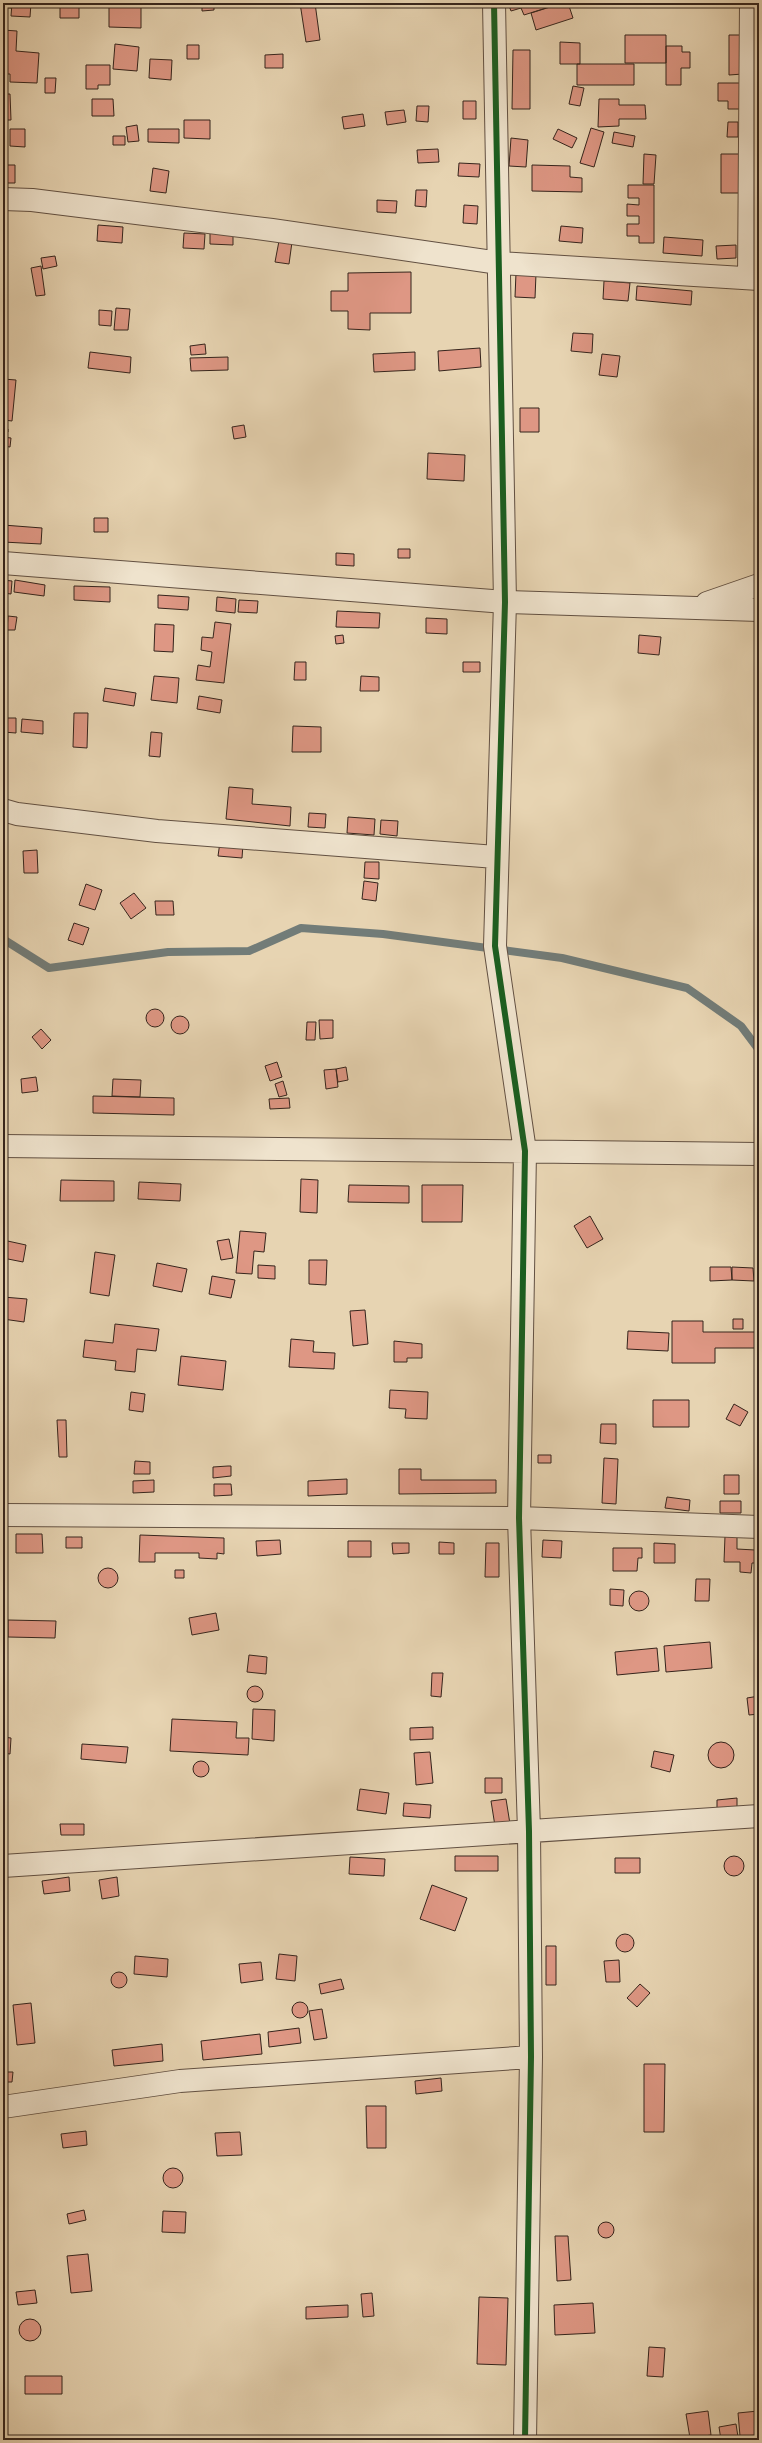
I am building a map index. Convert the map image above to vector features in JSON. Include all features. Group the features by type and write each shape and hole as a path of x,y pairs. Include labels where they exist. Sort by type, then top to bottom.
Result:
{"street":[{"path":"494,3 505,602 496,857 495,946 525,1150 519,1518 529,1831 531,2057 526,2440"},
{"path":"3,199 39,200 272,230 499,263 754,278 751,3"},
{"path":"3,563 505,602 759,610"},
{"path":"695,608 759,586"},
{"path":"3,810 17,814 156,831 496,857"},
{"path":"3,1146 525,1150 759,1154"},
{"path":"3,1514 519,1518 759,1527"},
{"path":"3,1866 759,1816"},
{"path":"3,2107 180,2081 531,2057"}],"building":[{"path":"3,3 11,3 11,8 3,7"},
{"path":"12,3 31,3 30,17 11,16"},
{"path":"60,3 79,3 79,18 60,18"},
{"path":"124,3 141,3 141,28 109,27 109,6 124,6"},
{"path":"202,3 214,3 214,10 202,11"},
{"path":"300,3 315,3 320,40 306,42"},
{"path":"316,3 362,3 362,6 316,6"},
{"path":"508,3 544,3 546,8 524,15 521,8 511,11"},
{"path":"563,3 568,3 573,18 536,30 531,13"},
{"path":"3,30 17,31 16,51 39,53 37,83 10,82 10,74 3,74"},
{"path":"625,35 666,35 666,63 625,63"},
{"path":"729,35 744,35 743,74 729,75"},
{"path":"560,42 580,43 580,64 560,64"},
{"path":"115,44 139,47 137,71 113,69"},
{"path":"187,45 199,45 199,59 187,59"},
{"path":"666,46 682,46 682,52 690,52 690,68 681,68 681,85 666,85"},
{"path":"513,50 530,50 530,109 512,109"},
{"path":"283,54 283,68 265,68 265,55"},
{"path":"150,59 172,60 171,80 149,78"},
{"path":"577,64 634,64 634,85 577,85"},
{"path":"86,65 110,65 110,85 98,85 98,89 86,89"},
{"path":"45,78 56,78 55,93 45,93"},
{"path":"718,83 743,83 743,109 728,109 728,101 718,101"},
{"path":"573,86 584,88 580,106 569,104"},
{"path":"3,94 10,94 11,120 3,120"},
{"path":"92,99 113,99 114,116 92,116"},
{"path":"599,99 619,99 619,105 645,105 646,119 619,119 619,126 598,127"},
{"path":"463,101 476,101 476,119 463,119"},
{"path":"417,106 429,106 428,122 416,121"},
{"path":"404,110 406,122 387,125 385,112"},
{"path":"363,114 365,126 344,129 342,117"},
{"path":"184,120 210,120 210,139 184,138"},
{"path":"728,122 738,122 738,137 727,137"},
{"path":"137,125 139,141 128,142 126,127"},
{"path":"591,128 604,132 594,167 580,163"},
{"path":"10,129 25,129 25,147 10,146"},
{"path":"148,129 179,129 179,143 148,142"},
{"path":"558,129 577,138 572,148 553,139"},
{"path":"614,132 635,136 633,147 612,143"},
{"path":"113,136 125,136 125,145 113,145"},
{"path":"511,138 528,140 526,167 509,166"},
{"path":"438,149 439,162 418,163 417,150"},
{"path":"644,154 656,155 654,184 643,184"},
{"path":"721,154 742,154 742,193 721,193"},
{"path":"459,163 480,164 479,177 458,176"},
{"path":"3,165 15,165 15,183 3,183"},
{"path":"532,165 570,166 570,177 582,178 582,192 532,191"},
{"path":"153,168 169,171 166,193 150,191"},
{"path":"628,185 654,185 654,243 639,243 639,236 627,236 627,224 639,224 639,216 627,216 627,204 639,205 639,198 628,198"},
{"path":"416,190 427,190 426,207 415,206"},
{"path":"377,200 397,201 396,213 377,212"},
{"path":"464,205 478,206 477,224 463,223"},
{"path":"98,225 123,227 122,243 97,241"},
{"path":"561,226 583,228 582,243 559,241"},
{"path":"210,231 233,231 233,245 210,244"},
{"path":"184,233 205,234 204,249 183,248"},
{"path":"664,237 703,240 702,256 663,253"},
{"path":"279,241 292,242 289,264 275,262"},
{"path":"736,245 736,258 717,259 716,246"},
{"path":"55,256 57,266 43,269 41,258"},
{"path":"41,266 45,295 36,296 31,268"},
{"path":"411,272 411,313 370,313 370,330 348,329 348,311 331,311 331,291 348,291 348,273"},
{"path":"516,273 536,274 535,298 515,297"},
{"path":"604,281 630,283 628,301 603,299"},
{"path":"637,286 692,291 691,305 636,300"},
{"path":"4,292 5,303 3,303"},
{"path":"116,308 130,309 128,330 114,330"},
{"path":"99,310 112,311 111,326 99,325"},
{"path":"573,333 593,334 592,353 571,351"},
{"path":"205,344 206,354 191,355 190,346"},
{"path":"480,348 481,367 439,371 438,351"},
{"path":"90,352 131,357 130,373 88,368"},
{"path":"415,352 415,370 374,372 373,354"},
{"path":"602,354 620,356 617,377 599,375"},
{"path":"228,357 228,370 191,371 190,358"},
{"path":"3,379 16,380 12,421 4,420 3,429"},
{"path":"520,408 539,408 539,432 520,432"},
{"path":"244,425 246,437 234,439 232,427"},
{"path":"3,429 8,429 8,432 4,431 3,437"},
{"path":"3,437 11,438 10,447 3,446"},
{"path":"428,453 465,455 464,481 427,479"},
{"path":"94,518 108,518 108,532 94,532"},
{"path":"3,525 42,528 41,544 3,542"},
{"path":"398,549 410,549 410,558 398,558"},
{"path":"336,553 354,554 354,566 336,565"},
{"path":"3,580 12,581 11,594 3,593"},
{"path":"15,580 45,585 44,596 14,592"},
{"path":"74,586 110,587 110,602 74,600"},
{"path":"158,595 189,597 188,610 158,608"},
{"path":"217,597 236,599 235,613 216,611"},
{"path":"239,600 258,601 257,613 238,612"},
{"path":"337,611 380,613 379,628 336,627"},
{"path":"8,616 17,617 15,630 7,630"},
{"path":"426,618 447,619 447,634 426,633"},
{"path":"215,622 231,624 224,683 196,680 198,665 210,667 212,652 201,650 202,637 213,638"},
{"path":"155,624 174,625 173,652 154,651"},
{"path":"343,635 344,643 336,644 335,636"},
{"path":"639,635 661,637 659,655 638,653"},
{"path":"295,662 306,662 306,680 294,680"},
{"path":"463,662 480,662 480,672 463,672"},
{"path":"154,676 179,678 177,703 151,700"},
{"path":"361,676 379,677 379,691 360,691"},
{"path":"105,688 136,693 134,706 103,701"},
{"path":"199,696 222,700 220,713 197,709"},
{"path":"74,713 88,713 87,748 73,747"},
{"path":"3,718 16,718 16,733 3,732"},
{"path":"22,719 43,721 43,734 21,732"},
{"path":"293,726 321,727 321,752 292,752"},
{"path":"151,732 162,733 160,757 149,756"},
{"path":"229,787 253,789 252,804 291,807 290,826 226,819"},
{"path":"309,813 326,814 325,828 308,827"},
{"path":"348,817 375,819 374,835 347,833"},
{"path":"381,820 398,821 397,836 380,834"},
{"path":"220,842 243,844 242,858 218,856"},
{"path":"37,850 38,873 24,873 23,851"},
{"path":"365,862 379,862 379,879 364,878"},
{"path":"364,881 378,883 376,901 362,899"},
{"path":"86,884 102,890 95,910 79,905"},
{"path":"134,893 146,908 131,919 120,903"},
{"path":"155,901 173,901 174,915 156,915"},
{"path":"74,923 89,928 83,945 68,940"},
{"path":"155,1009 161,1012 164,1018 161,1024 155,1027 149,1024 146,1018 149,1012"},
{"path":"176,1016 184,1016 189,1021 187,1032 184,1034 176,1034 171,1029 171,1021"},
{"path":"319,1020 333,1020 333,1038 320,1039"},
{"path":"307,1022 316,1022 315,1040 306,1040"},
{"path":"41,1029 51,1040 42,1049 32,1037"},
{"path":"277,1062 282,1077 270,1081 265,1066"},
{"path":"346,1067 348,1080 338,1082 336,1069"},
{"path":"336,1069 338,1087 326,1089 324,1070"},
{"path":"36,1077 38,1091 22,1093 21,1079"},
{"path":"113,1079 141,1080 140,1097 112,1096"},
{"path":"283,1081 287,1095 279,1097 275,1084"},
{"path":"93,1096 174,1098 174,1115 93,1113"},
{"path":"289,1098 290,1108 270,1109 269,1099"},
{"path":"301,1179 318,1180 317,1213 300,1212"},
{"path":"61,1180 114,1181 114,1201 60,1201"},
{"path":"139,1182 181,1184 180,1201 138,1199"},
{"path":"349,1185 409,1186 409,1203 348,1202"},
{"path":"422,1185 463,1185 462,1222 422,1222"},
{"path":"590,1216 603,1239 587,1248 574,1226"},
{"path":"240,1231 266,1233 264,1252 254,1251 252,1274 236,1273"},
{"path":"229,1239 233,1258 221,1260 217,1241"},
{"path":"3,1240 26,1245 23,1262 3,1258"},
{"path":"95,1252 115,1255 109,1296 90,1293"},
{"path":"309,1260 327,1260 326,1285 309,1284"},
{"path":"157,1263 187,1269 182,1292 153,1286"},
{"path":"258,1265 275,1266 275,1279 258,1278"},
{"path":"710,1267 731,1267 732,1280 710,1281"},
{"path":"732,1267 753,1268 754,1281 732,1280"},
{"path":"212,1276 235,1280 231,1298 209,1294"},
{"path":"3,1297 27,1299 24,1322 3,1319"},
{"path":"365,1310 368,1344 353,1346 350,1311"},
{"path":"733,1319 743,1319 743,1329 733,1329"},
{"path":"672,1321 703,1321 703,1332 759,1332 759,1348 715,1348 715,1363 672,1363"},
{"path":"115,1324 159,1329 156,1351 137,1349 135,1372 115,1370 116,1361 83,1357 85,1340 113,1343"},
{"path":"628,1331 669,1333 668,1351 627,1349"},
{"path":"291,1339 314,1341 313,1352 335,1353 334,1369 289,1367"},
{"path":"394,1341 422,1344 422,1358 407,1358 407,1362 394,1362"},
{"path":"181,1356 226,1361 223,1390 178,1385"},
{"path":"390,1390 428,1392 427,1419 405,1418 406,1409 389,1408"},
{"path":"131,1392 145,1394 143,1412 129,1410"},
{"path":"653,1400 689,1400 689,1427 653,1427"},
{"path":"734,1404 748,1412 740,1426 726,1419"},
{"path":"57,1420 66,1420 67,1457 59,1457"},
{"path":"601,1424 616,1424 616,1444 600,1443"},
{"path":"538,1455 551,1455 551,1463 538,1463"},
{"path":"604,1458 618,1459 616,1504 602,1503"},
{"path":"135,1461 150,1462 150,1474 134,1474"},
{"path":"231,1466 231,1476 213,1478 213,1467"},
{"path":"399,1469 421,1469 421,1480 496,1480 496,1493 399,1494"},
{"path":"724,1475 739,1475 739,1494 724,1494"},
{"path":"347,1479 347,1494 308,1496 308,1481"},
{"path":"154,1480 154,1492 133,1493 133,1481"},
{"path":"214,1484 231,1484 232,1495 214,1496"},
{"path":"667,1497 690,1500 689,1511 665,1508"},
{"path":"720,1501 741,1501 741,1513 720,1513"},
{"path":"16,1534 42,1534 43,1553 16,1553"},
{"path":"140,1535 224,1538 224,1554 217,1553 217,1559 199,1558 199,1553 155,1553 155,1562 139,1562"},
{"path":"725,1536 737,1536 737,1549 755,1550 755,1563 752,1563 751,1573 740,1572 740,1562 724,1562"},
{"path":"66,1537 82,1537 82,1548 66,1548"},
{"path":"280,1540 281,1554 257,1556 256,1541"},
{"path":"543,1540 562,1541 561,1558 542,1557"},
{"path":"348,1541 371,1541 371,1557 348,1557"},
{"path":"439,1542 454,1543 454,1554 439,1554"},
{"path":"392,1543 409,1543 409,1553 393,1554"},
{"path":"486,1543 499,1543 499,1577 485,1577"},
{"path":"654,1543 675,1544 675,1563 654,1563"},
{"path":"613,1548 642,1548 642,1558 638,1558 637,1571 613,1571"},
{"path":"104,1568 112,1568 118,1574 118,1582 112,1588 104,1588 98,1582 98,1574"},
{"path":"175,1570 184,1570 184,1578 175,1578"},
{"path":"696,1579 710,1579 709,1601 695,1601"},
{"path":"610,1589 624,1590 623,1606 610,1605"},
{"path":"639,1591 646,1594 649,1601 646,1608 639,1611 632,1608 629,1601 632,1594"},
{"path":"216,1613 219,1630 192,1635 189,1618"},
{"path":"8,1620 56,1621 55,1638 8,1637"},
{"path":"710,1642 712,1668 666,1672 664,1646"},
{"path":"657,1648 659,1671 617,1675 615,1652"},
{"path":"249,1655 267,1657 266,1674 247,1672"},
{"path":"432,1673 443,1673 441,1697 431,1696"},
{"path":"255,1686 261,1688 263,1694 261,1700 255,1702 249,1700 247,1694 249,1688"},
{"path":"759,1696 759,1714 749,1715 747,1698"},
{"path":"253,1709 275,1710 274,1741 252,1739"},
{"path":"172,1719 237,1722 236,1738 249,1738 248,1755 170,1751"},
{"path":"433,1727 433,1739 410,1740 410,1728"},
{"path":"3,1737 11,1738 10,1754 3,1753"},
{"path":"721,1742 730,1746 734,1755 730,1764 721,1768 712,1764 708,1755 712,1746"},
{"path":"82,1744 128,1747 126,1763 81,1759"},
{"path":"654,1751 674,1755 670,1772 651,1767"},
{"path":"430,1752 433,1783 416,1785 414,1753"},
{"path":"201,1761 208,1766 209,1769 204,1776 201,1777 194,1772 193,1769 198,1762"},
{"path":"485,1778 502,1778 502,1793 485,1793"},
{"path":"360,1789 389,1793 386,1814 357,1810"},
{"path":"737,1798 737,1810 717,1811 717,1800"},
{"path":"506,1799 510,1824 495,1826 491,1801"},
{"path":"404,1803 431,1805 430,1818 403,1816"},
{"path":"60,1824 84,1824 84,1835 61,1835"},
{"path":"455,1856 498,1856 498,1871 455,1871"},
{"path":"734,1856 741,1859 744,1866 741,1873 734,1876 727,1873 724,1866 727,1859"},
{"path":"350,1857 385,1859 384,1876 349,1874"},
{"path":"615,1858 640,1858 640,1873 615,1873"},
{"path":"69,1877 70,1891 44,1894 42,1881"},
{"path":"117,1877 119,1896 102,1899 99,1880"},
{"path":"432,1885 467,1898 455,1931 420,1919"},
{"path":"621,1934 629,1934 634,1939 632,1950 629,1952 621,1952 616,1947 616,1939"},
{"path":"546,1946 556,1946 556,1985 546,1985"},
{"path":"279,1954 297,1956 295,1981 276,1979"},
{"path":"135,1956 168,1959 167,1977 134,1974"},
{"path":"619,1960 620,1982 606,1982 604,1961"},
{"path":"261,1962 263,1980 241,1983 239,1964"},
{"path":"119,1972 126,1977 127,1980 122,1987 119,1988 112,1983 111,1980 116,1973"},
{"path":"341,1979 344,1989 321,1994 319,1984"},
{"path":"640,1984 650,1993 637,2007 627,1998"},
{"path":"300,2002 307,2007 308,2010 303,2017 300,2018 293,2013 292,2010 297,2003"},
{"path":"31,2003 35,2043 17,2045 13,2005"},
{"path":"322,2009 327,2038 314,2040 309,2011"},
{"path":"299,2028 301,2043 269,2047 268,2032"},
{"path":"260,2034 262,2054 203,2060 201,2041"},
{"path":"162,2044 163,2061 114,2066 112,2050"},
{"path":"644,2064 665,2064 664,2132 644,2132"},
{"path":"3,2072 13,2072 12,2082 3,2082"},
{"path":"441,2078 442,2091 416,2094 415,2081"},
{"path":"366,2106 386,2106 386,2148 367,2148"},
{"path":"86,2131 87,2145 63,2148 61,2134"},
{"path":"240,2132 242,2155 217,2156 215,2133"},
{"path":"173,2168 180,2171 183,2178 180,2185 173,2188 166,2185 163,2178 166,2171"},
{"path":"84,2210 86,2220 69,2224 67,2214"},
{"path":"163,2211 186,2212 185,2233 162,2232"},
{"path":"603,2222 609,2222 614,2227 612,2236 609,2238 603,2238 598,2233 598,2227"},
{"path":"555,2236 568,2236 571,2280 557,2281"},
{"path":"88,2254 92,2291 71,2293 67,2256"},
{"path":"35,2290 37,2303 18,2305 16,2292"},
{"path":"372,2293 374,2316 363,2317 361,2294"},
{"path":"479,2297 508,2298 506,2365 477,2364"},
{"path":"593,2303 595,2333 555,2335 554,2305"},
{"path":"348,2305 348,2317 306,2319 306,2307"},
{"path":"30,2319 38,2322 41,2330 38,2338 30,2341 22,2338 19,2330 22,2322"},
{"path":"649,2347 665,2348 663,2377 647,2376"},
{"path":"25,2376 62,2376 62,2394 25,2394"},
{"path":"708,2411 711,2435 690,2438 686,2414"},
{"path":"758,2411 759,2435 740,2436 738,2413"},
{"path":"736,2424 738,2437 721,2440 719,2427"}],"waterway":[{"path":"3,939 49,968 168,952 249,951 301,928 383,934 562,958 687,988 741,1026 759,1050"}],"cycle path":[{"path":"494,3 505,602 495,946 525,1151 519,1518 529,1831 531,2057 525,2440"}]}
